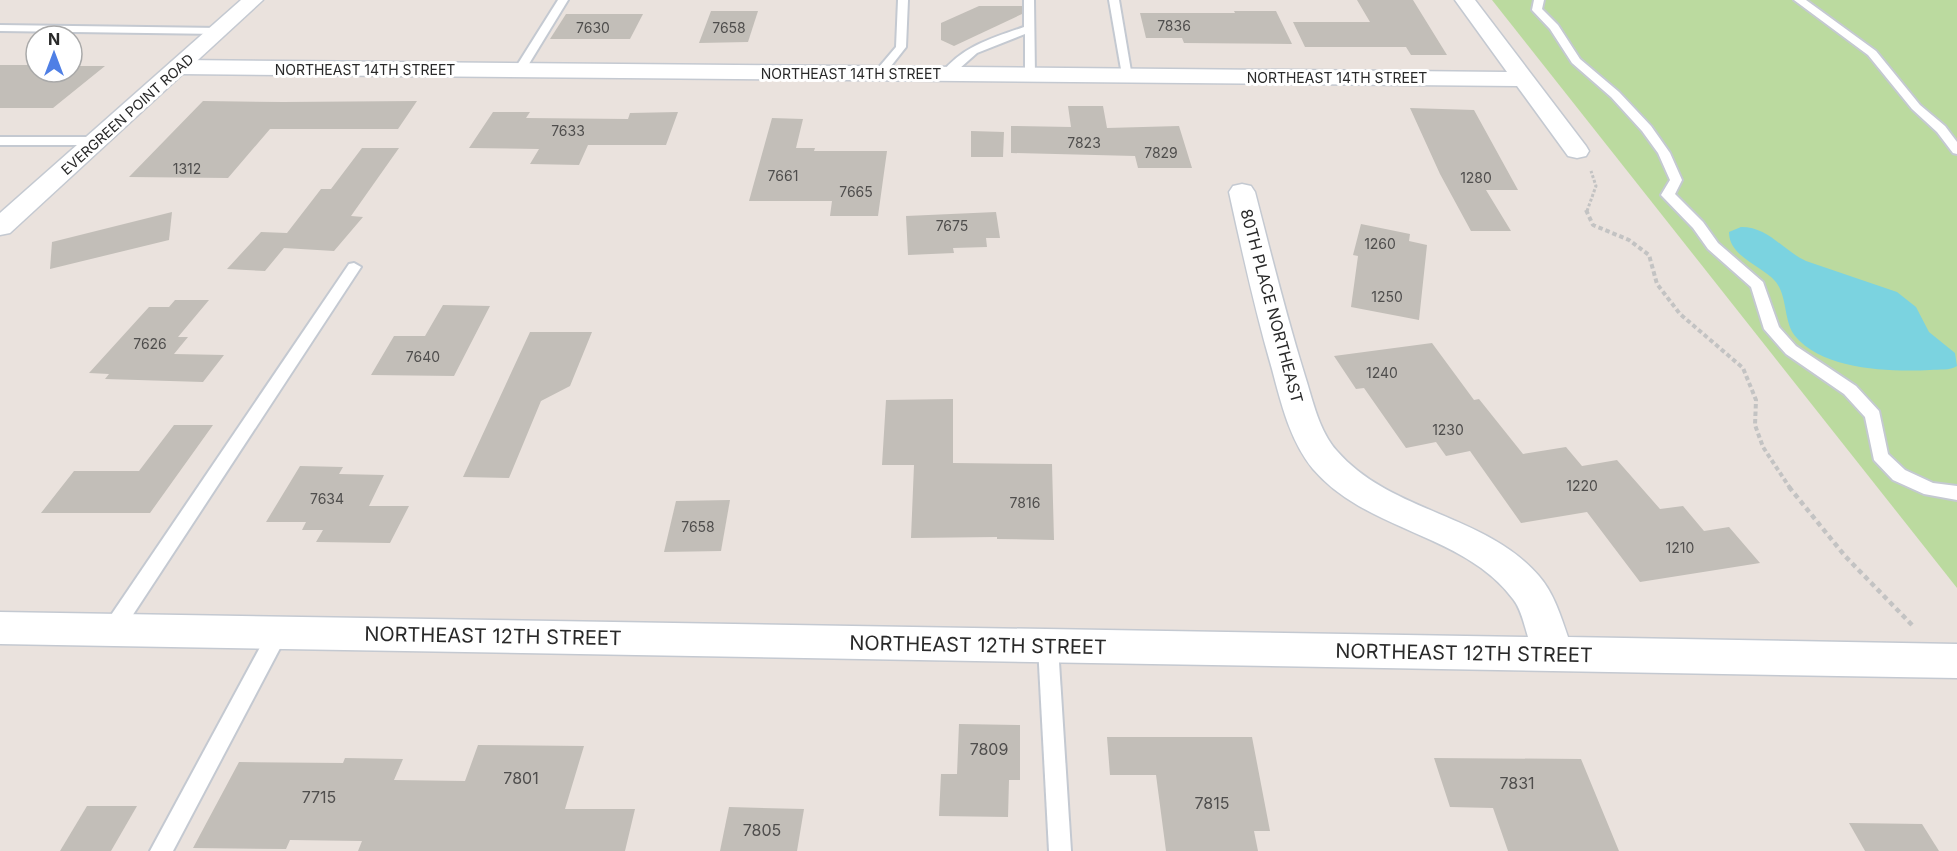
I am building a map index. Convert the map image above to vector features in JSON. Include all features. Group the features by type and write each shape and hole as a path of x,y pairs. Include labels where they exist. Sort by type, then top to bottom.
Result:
{"street":[{"name":"EVERGREEN POINT ROAD","path":"0,228 253,0"},
{"path":"1465,0 1577,151"},
{"name":"NORTHEAST 14TH STREET","path":"179,67 1523,79"},
{"name":"80TH PLACE NORTHEAST","path":"1242,192 1280,347 1304,423 1324,460 1347,483 1397,512 1497,559 1528,589 1555,655"},
{"name":"NORTHEAST 12TH STREET","path":"0,628 1952,660"}],"lane":[{"path":"520,70 563,0"},
{"path":"880,73 901,48 903,0"},
{"path":"1029,0 1030,74"},
{"path":"1114,0 1128,75"},
{"path":"1539,0 1537,10 1551,20 1558,36 1578,63 1641,122 1671,165 1676,180 1668,195 1698,225 1713,246 1758,285 1772,329 1791,350 1850,390 1873,415 1880,456 1899,475 1930,489 1957,493"},
{"path":"1799,0 1872,53 1916,107 1941,129 1957,150"},
{"path":"0,28 220,31"},
{"path":"946,74 957,60 989,44 1030,29"},
{"path":"0,141 97,141"},
{"path":"112,630 354,267"},
{"path":"162,851 278,633"},
{"path":"1048,646 1060,851"}],"path":[{"path":"1577,151 1596,178 1596,196 1586,210 1593,225 1629,240 1649,255 1657,284 1680,314 1743,368 1756,400 1755,425 1763,447 1777,471 1845,556 1952,660"}],"green space":[{"path":"1492,0 1957,0 1957,588"}],"water":[{"path":"1741,227 1751,228 1768,235 1806,261 1897,292 1916,307 1929,332 1955,353 1957,366 1944,370 1877,369 1839,362 1807,347 1791,330 1782,294 1775,281 1740,254 1730,241 1729,232"}],"building":[{"path":"1357,0 1413,0 1447,55 1411,55 1406,47 1305,47 1293,22 1370,22"},
{"path":"979,6 1022,6 1022,14 954,46 941,40 941,23"},
{"path":"711,11 758,11 748,42 699,43"},
{"path":"1234,11 1276,11 1292,44 1184,43 1182,38 1146,38 1140,13 1235,13"},
{"path":"566,14 643,14 630,39 550,39"},
{"path":"0,65 24,65 24,84 83,84 53,108 0,108"},
{"path":"84,66 105,66 84,83"},
{"path":"203,101 417,101 398,129 270,129 228,178 129,177"},
{"path":"1068,106 1103,106 1107,128 1179,126 1192,168 1138,168 1135,156 1011,153 1011,126 1071,127"},
{"path":"1410,108 1474,110 1518,190 1486,190 1511,231 1471,231 1440,174"},
{"path":"493,112 530,112 526,118 628,119 630,113 678,112 666,145 588,145 579,165 530,164 539,149 469,148"},
{"path":"772,118 803,119 796,148 815,148 814,151 887,151 878,216 830,216 832,201 749,201"},
{"path":"971,131 1004,132 1003,157 971,157"},
{"path":"362,148 399,148 351,216 363,217 334,251 284,248 265,271 227,269 261,232 287,233 321,189 331,189"},
{"path":"172,212 169,240 50,269 52,242"},
{"path":"996,212 1000,238 986,238 987,247 953,248 954,253 908,255 906,216"},
{"path":"1361,224 1410,234 1409,241 1427,245 1419,320 1351,307 1358,256 1353,255"},
{"path":"175,300 209,300 178,337 188,337 174,354 224,355 203,382 105,379 109,374 89,373 149,307 169,307"},
{"path":"443,305 490,306 454,376 371,375 394,336 425,336"},
{"path":"530,332 592,332 570,386 541,401 509,478 463,477"},
{"path":"1432,343 1474,400 1479,399 1523,454 1566,447 1582,466 1617,460 1660,509 1683,506 1704,531 1729,527 1760,563 1640,582 1587,512 1521,523 1470,451 1446,456 1436,442 1406,448 1364,388 1356,389 1334,356"},
{"path":"953,399 953,463 1052,464 1054,540 997,539 997,537 911,538 914,465 882,465 886,400"},
{"path":"174,425 213,425 150,513 41,513 74,471 139,471"},
{"path":"300,466 343,467 339,474 384,475 369,506 409,506 390,543 316,542 323,530 302,530 306,522 266,522"},
{"path":"730,500 721,551 664,552 676,501"},
{"path":"959,724 1020,725 1020,780 1009,780 1008,817 939,816 941,774 957,774"},
{"path":"1107,737 1252,737 1270,831 1254,831 1258,851 1166,851 1156,775 1110,775"},
{"path":"478,745 584,746 565,809 635,809 625,851 358,851 362,841 290,840 286,849 193,848 239,762 343,763 345,758 403,759 394,780 465,781"},
{"path":"1434,758 1581,759 1619,851 1508,851 1493,808 1450,807"},
{"path":"87,806 137,806 111,851 60,851"},
{"path":"729,807 804,809 797,851 720,851"},
{"path":"1849,823 1922,824 1939,851 1865,851"}]}
